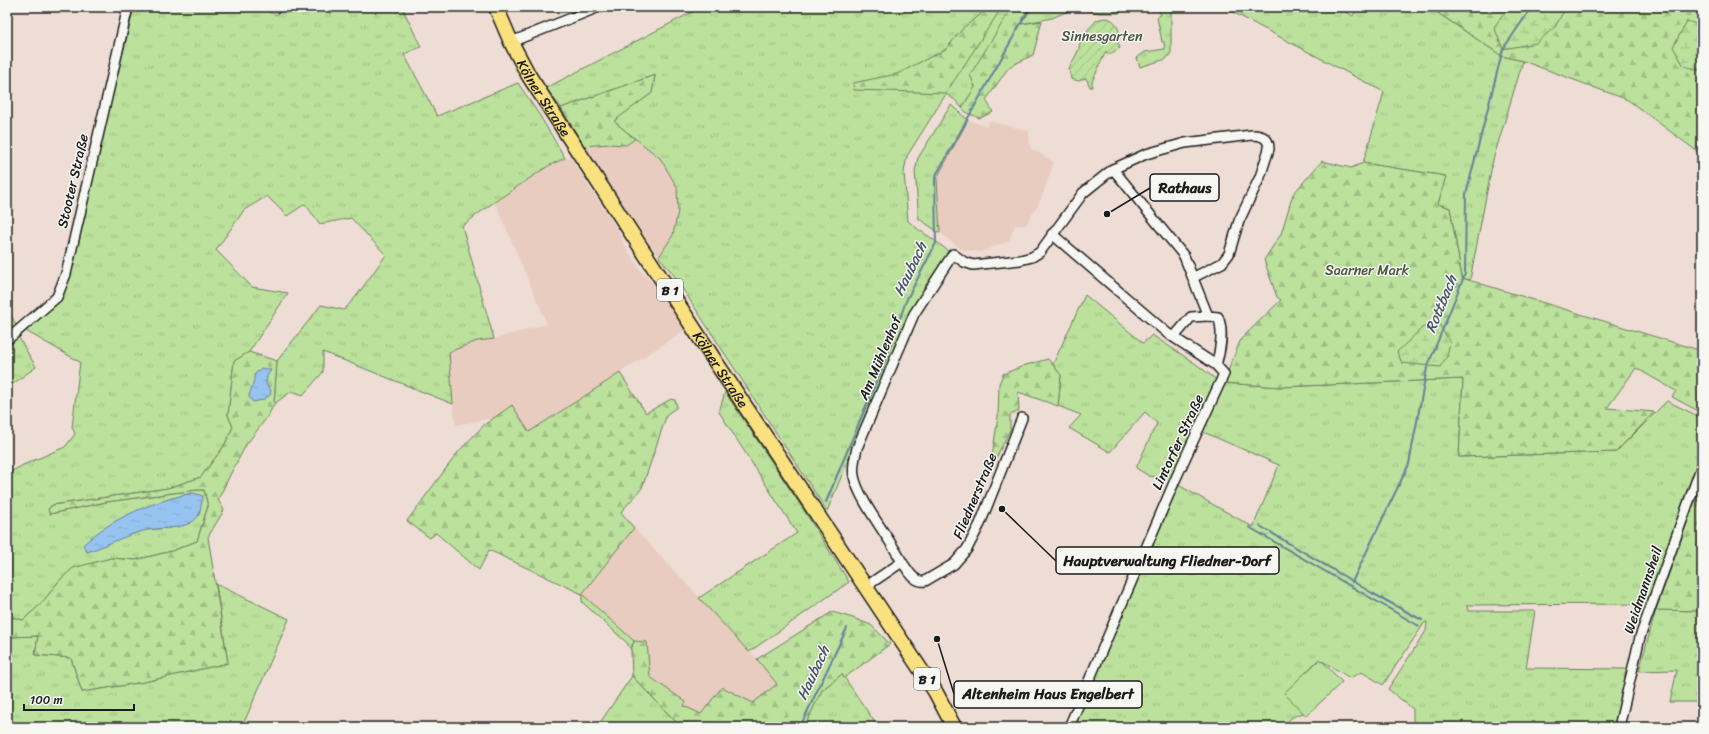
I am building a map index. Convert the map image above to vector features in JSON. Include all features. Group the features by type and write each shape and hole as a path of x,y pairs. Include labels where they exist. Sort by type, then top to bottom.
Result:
{"main road":[{"name":"Kölner Straße","path":"496,7 511,42 529,76 548,106 935,691 954,727"}],"street":[{"name":"Stooter Straße","path":"7,340 57,297 66,274 128,7"},
{"path":"511,42 599,7"},
{"name":"Am Mühlenhof","path":"902,562 855,482 853,465 857,448 914,314 953,254 964,262 973,265 1032,258 1040,252 1083,193 1112,169 1146,154 1185,143 1224,137 1259,135 1268,141 1269,149 1260,177 1238,220 1230,254 1222,262 1194,277"},
{"path":"1112,169 1184,256 1194,277 1208,316"},
{"path":"1052,234 1174,337 1216,365 1220,352 1220,323 1218,317 1191,317 1174,337"},
{"name":"Lintorfer Straße","path":"1069,727 1173,485 1224,374 1216,365"},
{"name":"Fliednerstraße","path":"902,562 915,579 921,582 954,564 967,549 980,524 1022,418"},
{"name":"Weidmannsheil","path":"1619,727 1640,637 1702,466"},
{"path":"865,587 902,562"}],"shaded area":[{"path":"968,120 987,127 989,121 1029,131 1030,148 1054,162 1041,199 1026,225 1015,225 1009,241 980,252 961,249 940,233 937,178"},
{"path":"635,139 660,158 677,187 678,211 673,235 659,257 584,146 609,144 625,145"},
{"path":"570,157 619,232 623,243 641,271 659,290 685,330 529,432 512,405 493,418 456,425 449,352 477,341 494,339 547,324 495,202 548,166"},
{"path":"634,528 757,659 777,684 753,703 722,687 701,714 683,706 686,702 650,677 647,642 634,641 582,594"}],"green space":[{"path":"134,7 257,7 276,15 287,7 402,7 421,47 404,54 437,116 518,83 565,158 548,166 490,205 462,226 494,339 477,341 449,352 453,404 323,352 323,372 303,395 292,391 274,404 277,361 321,305 344,310 358,294 386,255 351,218 320,224 305,204 287,216 267,196 244,210 216,250 252,287 288,293 249,352 234,361 228,415 233,427 224,446 201,477 168,488 53,505 48,509 50,514 106,502 204,490 208,506 197,541 172,551 135,560 111,558 59,581 41,604 23,620 7,616 7,474 23,465 65,447 75,434 72,427 80,362 26,331 19,338 36,367 7,388 7,305 17,328 52,297 60,283 124,49","holes":["193,493 190,523 170,528 144,530 124,536 87,552 84,545 123,519 148,507"]},
{"path":"702,7 1026,7 962,108 955,100 946,94 907,156 904,172 908,221 949,252 907,319 827,511 673,274 659,257 673,235 678,211 677,187 660,158 613,121 652,93 655,75 561,108 546,88"},
{"path":"985,7 1002,7 946,93 854,90 853,83 897,74 946,49 964,27 980,15"},
{"path":"1012,7 1032,7 1021,24 1042,21 1033,55 1009,67 986,100 993,112 980,118 967,113 962,108 975,87 970,75"},
{"path":"1032,7 1136,7 1118,13 1099,13 1075,8 1052,18 1021,24"},
{"path":"1157,7 1166,7 1166,9 1171,10 1171,53 1166,59 1140,67 1137,58 1145,52 1165,49 1164,42 1162,42 1157,17 1161,15"},
{"path":"1223,7 1337,7 1353,16 1358,7 1429,7 1502,56 1523,61 1493,160 1470,280 1462,278 1450,208 1438,204 1445,176 1363,163 1384,92"},
{"path":"1429,7 1702,7 1702,155 1628,100 1523,61 1502,56"},
{"path":"1509,7 1566,7 1555,27 1536,43 1503,49 1494,27"},
{"name":"Sinnesgarten","path":"1104,18 1114,21 1117,26 1121,36 1117,40 1120,48 1108,55 1106,51 1092,82 1092,87 1090,87 1086,78 1079,81 1071,79 1069,69 1078,51 1082,36 1097,20"},
{"path":"1687,21 1702,26 1702,71 1684,66 1673,47"},
{"path":"655,75 652,93 614,121 635,139 626,145 609,144 584,146 561,108"},
{"path":"951,105 968,120 937,178 940,233 919,219 915,171 918,158"},
{"name":"Saarner Mark","path":"1322,161 1351,168 1363,163 1446,176 1438,204 1450,208 1462,278 1702,351 1702,413 1672,397 1676,391 1636,368 1607,408 1654,412 1616,452 1459,457 1463,379 1281,387 1223,383 1241,339 1281,300 1277,297 1264,260 1281,234 1293,194"},
{"path":"1085,295 1143,343 1152,335 1196,364 1218,381 1182,453 1172,479 1149,476 1136,468 1157,423 1145,412 1110,452 1069,428 1081,415 1058,406 1061,376 1053,364"},
{"path":"1437,321 1450,342 1447,356 1440,367 1402,363 1397,352 1422,328"},
{"path":"249,352 277,361 274,404 268,416 246,445 230,475 218,500 224,510 208,537 228,663 144,682 82,692 71,658 35,655 38,636 7,637 7,616 23,620 41,604 59,581 73,568 111,558 135,560 172,551 197,541 208,506 204,490 196,490 106,502 50,514 48,509 53,505 168,488 201,477 224,446 233,427 228,415 234,361"},
{"path":"1048,359 1061,375 1058,406 1018,392 1019,411 1010,415 1010,430 990,470 998,417 999,384 1003,374 1026,365"},
{"path":"620,373 646,413 671,399 675,400 677,407 667,414 642,488 621,512 634,528 582,594 489,550 479,570 436,533 430,538 407,521 459,451 484,425 512,405 529,432"},
{"path":"1463,379 1459,457 1616,452 1667,401 1702,418 1702,450 1646,604 1467,605 1468,611 1535,611 1526,668 1627,669 1614,727 1413,727 1413,709 1388,689 1426,631 1427,622 1425,622 1383,685 1362,672 1350,678 1319,659 1285,693 1304,713 1290,719 1285,727 1074,727 1174,488 1180,486 1253,527 1279,465 1201,431 1223,383 1281,387"},
{"path":"725,392 803,509 849,582 749,652 699,598 797,533 719,412"},
{"path":"1702,481 1702,611 1656,610"},
{"path":"216,584 289,619 242,727 7,727 7,637 38,636 35,655 71,658 82,692 144,682 228,663"},
{"path":"582,594 634,641 631,650 627,643 582,602"},
{"path":"1656,610 1702,611 1702,702 1670,702 1677,670 1639,671"},
{"path":"832,612 871,625 890,644 844,678 842,674 822,690 804,727 681,727 632,676 631,650 634,641 647,642 650,677 686,702 684,706 701,714 722,687 753,703 777,684 757,659"},
{"path":"1320,659 1342,682 1306,716 1284,693"},
{"path":"842,674 878,727 804,727 822,690"},
{"path":"632,676 681,727 597,727"}],"water":[{"path":"261,368 271,370 267,376 266,385 271,390 270,395 263,400 253,402 249,397 250,391 254,381 254,375"},
{"path":"193,493 203,496 199,515 193,521 185,525 173,528 143,531 87,552 83,545 94,535 121,518 149,506"}],"waterway":[{"name":"Haubach","path":"826,502 886,358 906,301 936,243 935,177 1030,7"},
{"name":"Rottbach","path":"1352,582 1409,464 1427,368 1465,274 1466,194 1503,49 1532,7"},
{"path":"1260,526 1372,593 1422,620"},
{"path":"1249,527 1419,626"},
{"name":"Haubach","path":"800,727 847,628"}],"place":[{"name":"Rathaus","path":"1107,214"},
{"name":"Hauptverwaltung Fliedner-Dorf","path":"1002,509"},
{"name":"Altenheim Haus Engelbert","path":"937,639"}]}
